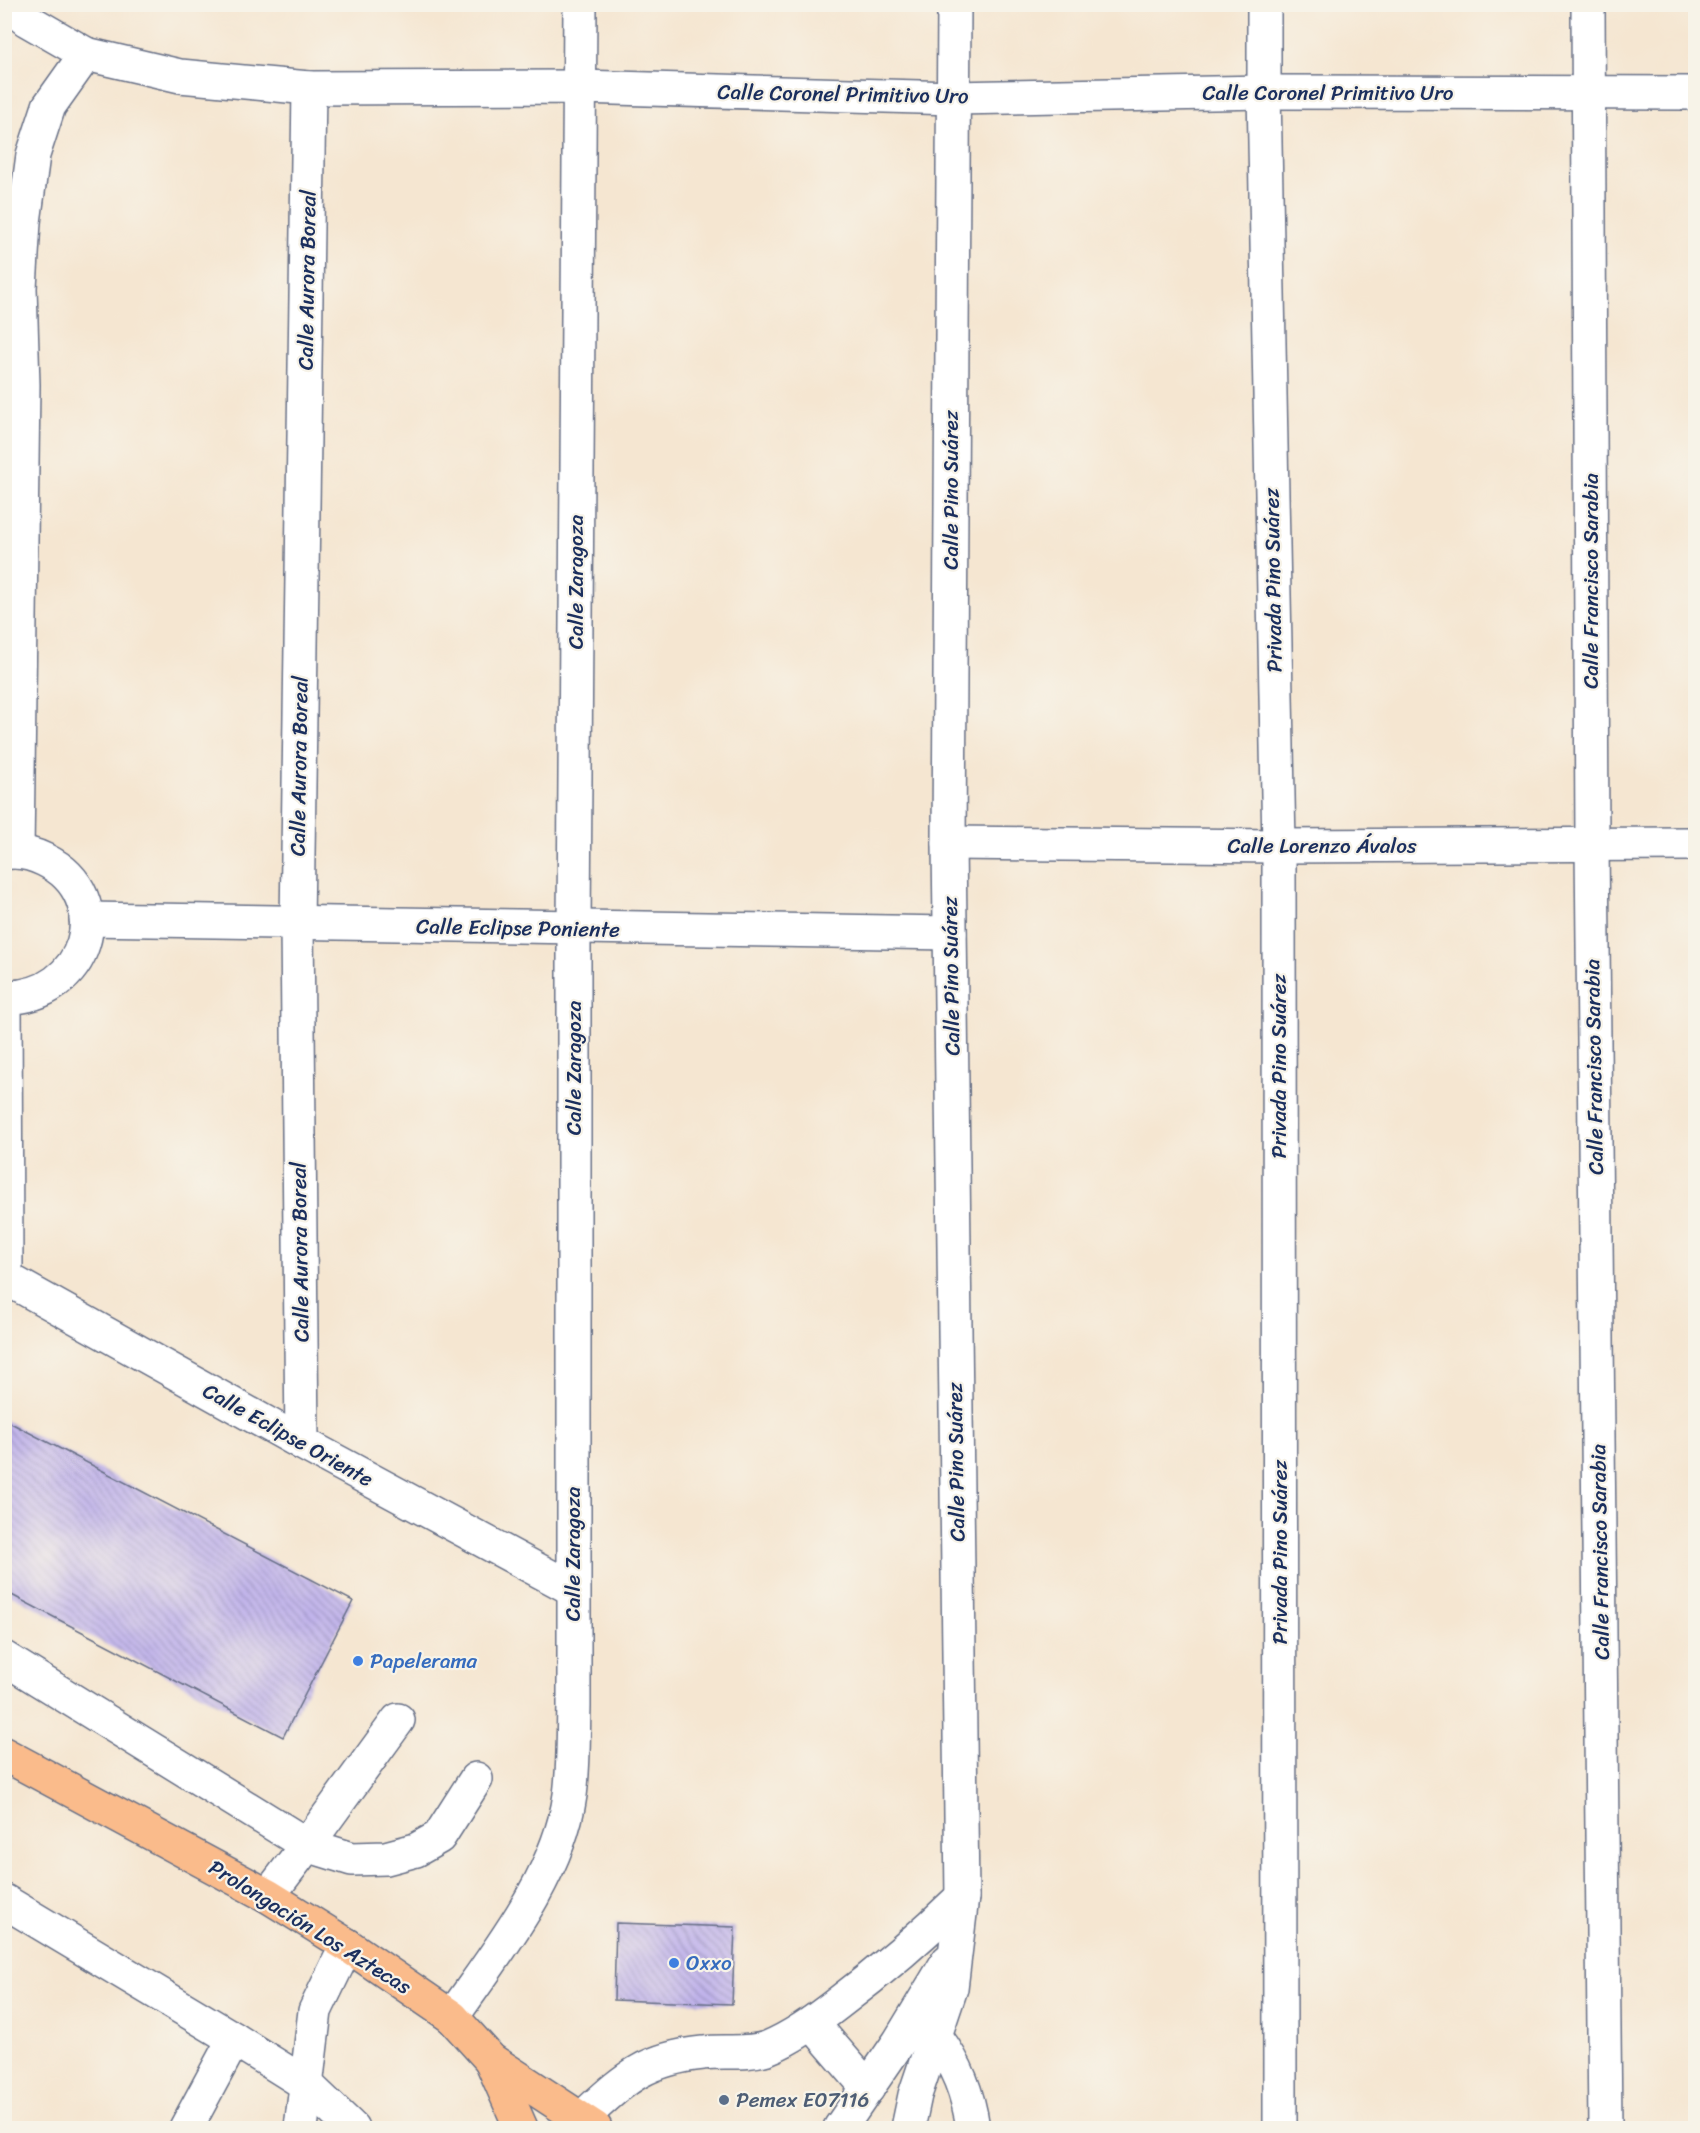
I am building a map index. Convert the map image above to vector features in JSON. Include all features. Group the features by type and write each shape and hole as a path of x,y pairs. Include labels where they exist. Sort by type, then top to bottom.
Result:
{"main road":[{"name":"Prolongación Los Aztecas","path":"6,1758 268,1896 347,1945 452,2017 491,2060 588,2123"},
{"path":"491,2060 521,2128"}],"street":[{"name":"Calle Coronel Primitivo Uro","path":"7,4 27,20 86,54 180,76 309,88 580,87 954,98 1264,92 1695,93"},
{"name":"Calle Zaragoza","path":"452,2017 520,1917 550,1864 570,1796 574,1707 574,929 580,4"},
{"name":"Calle Pino Suárez","path":"908,2128 915,2095 951,1988 962,1897 949,843 954,4"},
{"name":"Privada Pino Suárez","path":"1264,4 1279,846 1280,2128"},
{"name":"Calle Francisco Sarabia","path":"1588,4 1592,845 1605,2128"},
{"path":"5,1278 5,997 22,997 46,990 66,975 79,957 86,933 86,919 80,895 72,882 53,864 37,856 11,853 14,383 24,222 33,154 49,106 86,54"},
{"name":"Calle Aurora Boreal","path":"302,1443 297,924 309,88"},
{"path":"4,187 33,154"},
{"name":"Calle Lorenzo Ávalos","path":"949,843 1279,846 1695,844"},
{"name":"Calle Eclipse Poniente","path":"86,919 574,929 950,933"},
{"name":"Calle Eclipse Oriente","path":"5,1278 302,1443 573,1589"},
{"path":"4,1658 307,1845 352,1859 386,1858 416,1851 439,1837 476,1779"},
{"path":"268,1896 399,1720"},
{"path":"588,2123 633,2073 654,2062 704,2052 750,2053 768,2047 812,2023 880,1972 962,1897"},
{"path":"4,1901 306,2084 352,2128"},
{"path":"301,2128 315,2011 347,1945"},
{"name":"Calle Pino Suárez","path":"840,2128 899,2042 934,1981 957,1948"},
{"path":"812,2023 868,2088"},
{"path":"936,2037 951,2057 959,2075 969,2100 973,2128"},
{"path":"186,2128 234,2039"}],"building":[{"path":"5,1420 353,1601 283,1737 4,1591"},
{"name":"Oxxo","path":"616,1923 735,1927 732,2004 614,2000"}],"place":[{"name":"Papelerama","path":"358,1661"},
{"name":"Oxxo","path":"674,1963"},
{"name":"Pemex E07116","path":"724,2100"}]}
